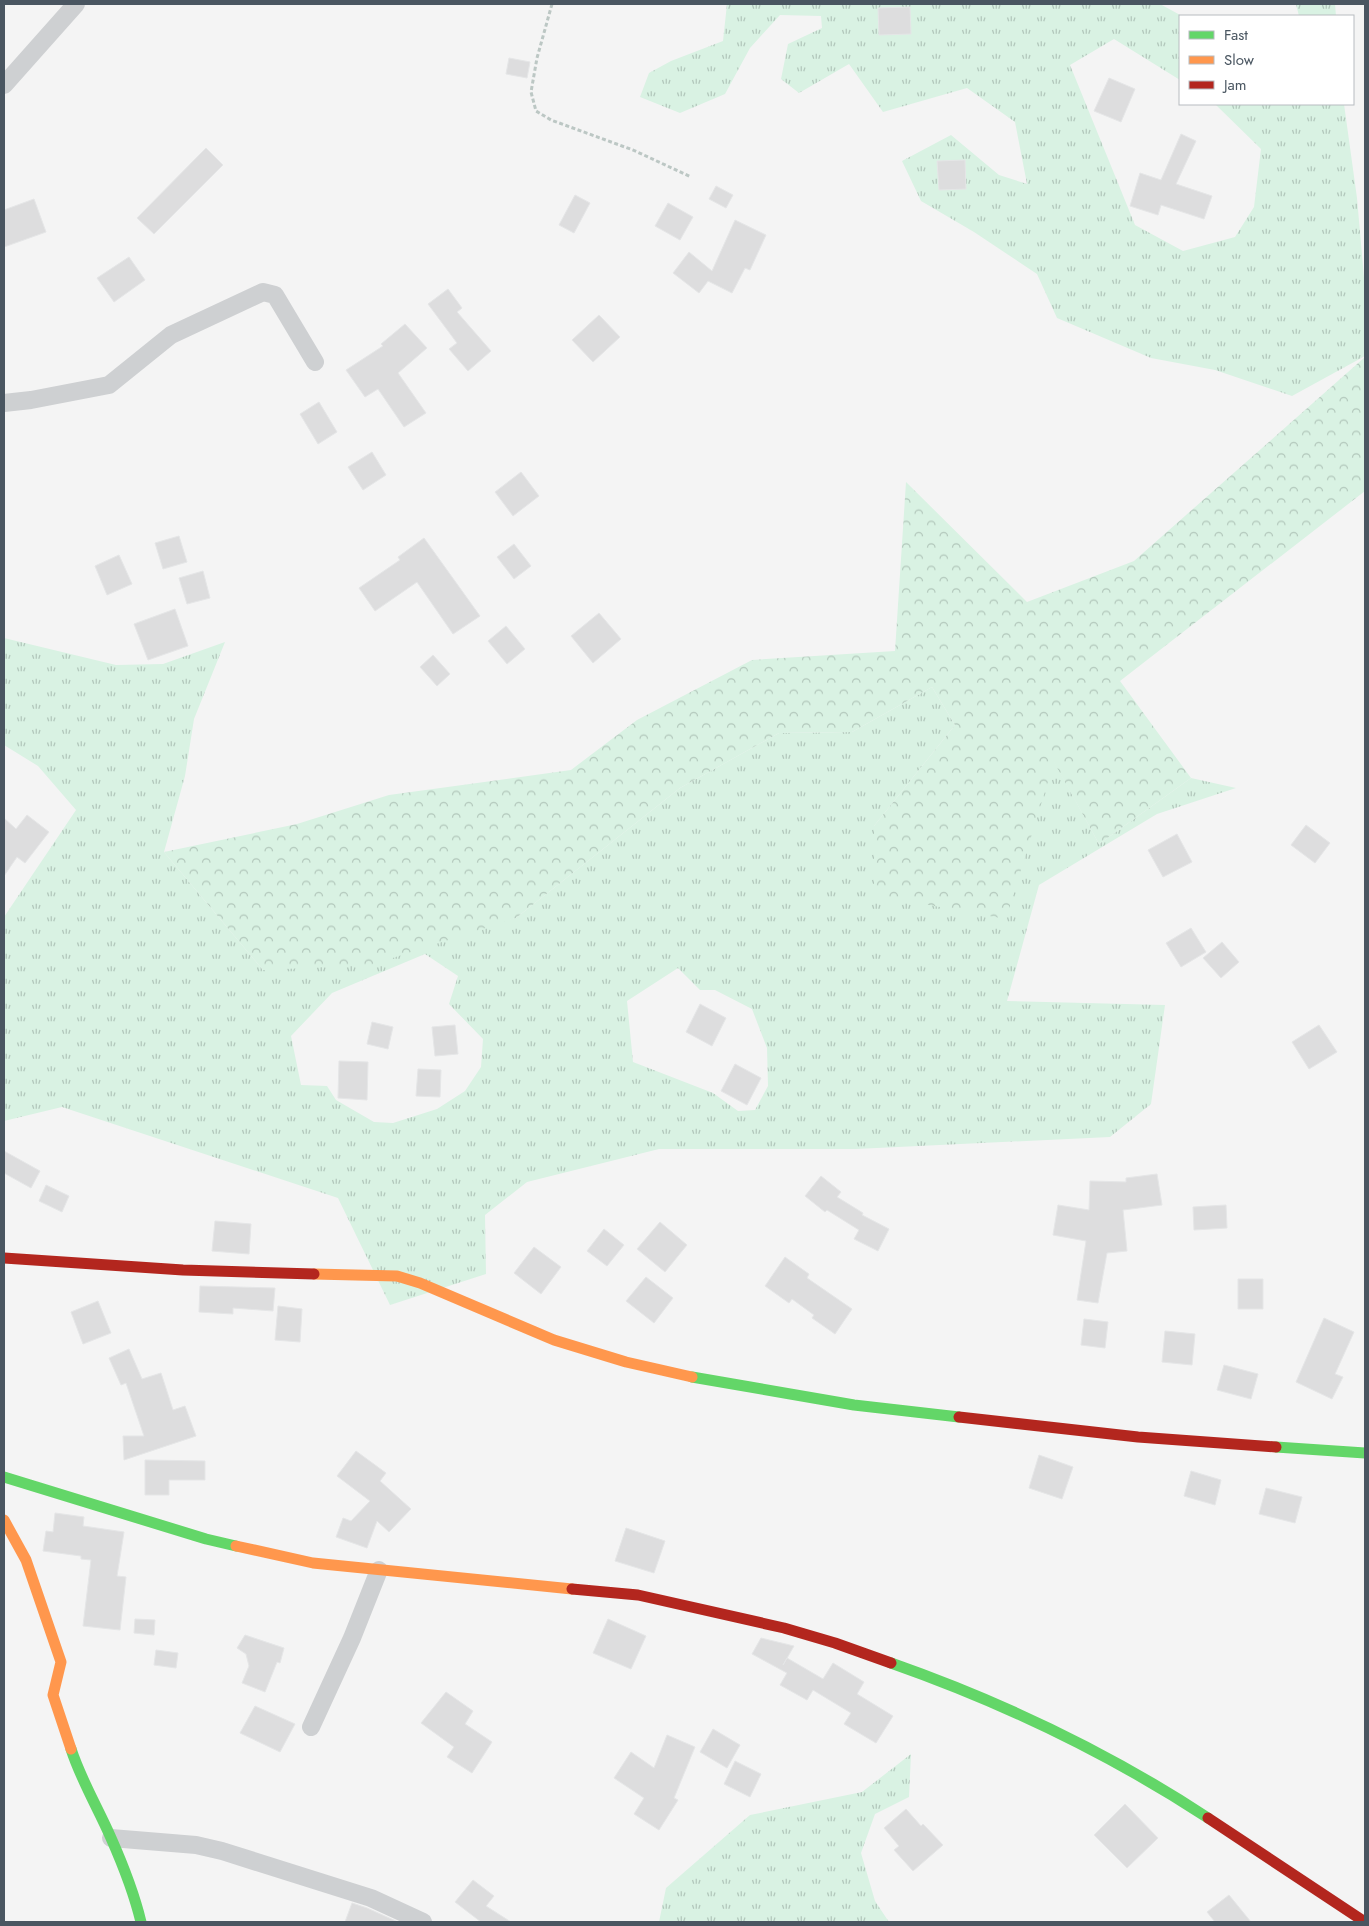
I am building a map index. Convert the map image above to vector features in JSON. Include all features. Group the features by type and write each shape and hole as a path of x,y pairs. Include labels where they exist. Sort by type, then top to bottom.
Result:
{"street":[{"path":"4,85 76,4"},
{"path":"4,403 31,400 109,385 171,335 263,292 275,296 314,362"},
{"path":"4,1258 183,1270 397,1276 420,1283 554,1340 626,1362 711,1382 854,1405 1129,1436 1365,1453"},
{"path":"4,1477 206,1539 313,1563 638,1595 784,1628 871,1656 925,1675 1005,1708 1119,1765 1197,1811 1365,1922"},
{"path":"4,1520 26,1560 61,1662 52,1695 74,1760 111,1838 136,1900 141,1922"},
{"path":"311,1727 352,1638 379,1570"},
{"path":"111,1838 196,1845 222,1851 371,1898 423,1922"}],"path":[{"path":"552,4 537,58 531,92 536,111 551,120 633,150 691,177"}],"green space":[{"path":"727,4 1160,4 1180,15 1179,79 1114,39 1070,65 1135,225 1183,251 1235,237 1254,207 1261,149 1216,105 1344,105 1357,198 1365,289 1365,356 1292,396 1215,370 1151,358 1057,318 1037,274 974,232 921,201 902,161 951,135 999,175 1027,184 1015,122 967,88 883,112 849,64 799,93 781,79 788,44 822,28 821,16 780,15 750,48 725,94 680,113 640,97 649,73 671,61 723,41"},
{"path":"1296,4 1335,4 1336,15 1299,15"},
{"path":"1365,357 1365,491 1120,681 1191,778 1099,844 1054,762 1006,919 874,895 874,826 955,725 932,687 852,732 779,733 680,788 516,918 371,965 263,970 164,852 297,824 389,795 571,770 637,720 752,660 895,651 906,482 1027,602 1134,561"},
{"path":"4,638 116,665 163,664 225,642 194,719 185,776 164,852 263,970 516,918 680,788 779,733 852,732 932,687 955,725 874,826 875,895 1054,761 1099,844 1191,778 1236,788 1157,814 1039,885 1007,1001 1165,1005 1151,1104 1110,1137 856,1149 659,1149 527,1182 485,1215 486,1274 390,1305 338,1198 62,1107 4,1121 4,917 76,810 38,766 4,745","holes":["425,954 458,976 449,1004 483,1039 481,1067 465,1091 437,1109 393,1123 374,1122 336,1100 327,1086 301,1085 291,1036 332,993","678,968 700,990 715,990 752,1009 767,1048 768,1086 755,1110 738,1111 713,1093 633,1062 627,1001"]},
{"path":"911,1754 909,1797 875,1814 861,1853 875,1901 889,1922 659,1922 666,1888 750,1815 862,1792"}],"building":[{"path":"910,7 911,34 879,35 878,8"},
{"path":"509,58 530,62 527,78 506,74"},
{"path":"1109,78 1135,89 1121,122 1094,111"},
{"path":"1181,134 1196,141 1176,184 1212,196 1204,219 1161,205 1158,215 1130,206 1140,173 1161,180"},
{"path":"206,148 223,165 154,234 137,218"},
{"path":"965,160 966,189 939,190 937,161"},
{"path":"716,186 733,195 726,208 709,199"},
{"path":"575,195 590,203 574,233 559,225"},
{"path":"34,199 46,232 4,247 4,210"},
{"path":"668,203 693,217 680,240 655,226"},
{"path":"735,220 766,235 750,270 745,268 732,293 708,281 699,293 673,273 689,252 712,271"},
{"path":"129,257 145,280 114,302 97,278"},
{"path":"448,289 462,308 457,312 491,351 468,371 449,349 457,343 428,304"},
{"path":"599,315 620,337 593,362 572,340"},
{"path":"405,324 427,348 398,373 426,413 404,427 378,389 365,397 346,370 383,346 381,344"},
{"path":"319,402 337,432 318,444 300,414"},
{"path":"372,452 386,475 363,490 348,467"},
{"path":"521,472 539,496 513,516 495,492"},
{"path":"179,536 187,562 163,569 155,543"},
{"path":"424,538 480,616 453,634 417,582 375,611 359,588 400,560 398,557"},
{"path":"514,544 531,566 514,579 497,557"},
{"path":"119,555 132,584 107,595 95,566"},
{"path":"203,571 210,598 187,604 179,578"},
{"path":"175,609 188,646 148,660 134,624"},
{"path":"599,613 621,639 593,663 571,636"},
{"path":"506,626 525,649 507,664 488,641"},
{"path":"433,655 450,674 437,686 420,667"},
{"path":"27,815 49,832 25,863 17,857 4,876 4,818 16,829"},
{"path":"1306,825 1330,843 1315,863 1291,845"},
{"path":"1177,834 1192,862 1163,877 1148,850"},
{"path":"1191,928 1206,952 1181,967 1166,943"},
{"path":"1222,942 1239,962 1221,978 1203,958"},
{"path":"700,1004 726,1018 712,1046 686,1032"},
{"path":"372,1022 393,1027 388,1049 367,1044"},
{"path":"455,1025 458,1054 435,1056 432,1027"},
{"path":"1319,1025 1337,1052 1309,1069 1292,1042"},
{"path":"339,1061 368,1062 367,1100 338,1098"},
{"path":"735,1064 761,1078 747,1105 721,1091"},
{"path":"418,1069 441,1070 440,1097 416,1096"},
{"path":"4,1151 40,1171 31,1188 4,1173"},
{"path":"1157,1174 1162,1205 1123,1210 1127,1251 1107,1253 1098,1303 1077,1300 1086,1241 1053,1235 1058,1205 1089,1210 1090,1181 1126,1182 1126,1178"},
{"path":"821,1176 841,1192 837,1197 863,1213 862,1215 889,1229 878,1251 854,1239 859,1230 827,1210 825,1212 805,1196"},
{"path":"46,1185 69,1196 62,1212 39,1201"},
{"path":"1226,1205 1227,1228 1194,1230 1193,1207"},
{"path":"215,1221 251,1224 249,1254 212,1251"},
{"path":"660,1222 687,1245 665,1272 637,1249"},
{"path":"604,1229 624,1245 607,1266 587,1251"},
{"path":"534,1247 561,1267 541,1294 514,1273"},
{"path":"785,1257 809,1274 807,1278 852,1309 835,1334 812,1318 814,1315 792,1299 789,1303 765,1286"},
{"path":"646,1277 673,1298 654,1323 626,1301"},
{"path":"1238,1279 1263,1279 1263,1309 1238,1309"},
{"path":"200,1286 275,1288 273,1311 233,1308 233,1314 199,1312"},
{"path":"98,1301 111,1333 83,1344 71,1312"},
{"path":"278,1306 302,1309 300,1342 275,1340"},
{"path":"1324,1318 1354,1332 1335,1374 1343,1377 1332,1399 1296,1382"},
{"path":"1084,1319 1108,1322 1105,1348 1081,1345"},
{"path":"1165,1331 1195,1334 1192,1365 1162,1362"},
{"path":"129,1349 142,1379 161,1373 173,1410 185,1406 196,1436 124,1460 123,1436 144,1436 126,1383 121,1385 109,1358"},
{"path":"1224,1365 1258,1374 1251,1399 1217,1390"},
{"path":"356,1451 386,1473 380,1481 411,1509 389,1532 377,1521 367,1548 336,1537 343,1518 351,1521 370,1501 337,1476"},
{"path":"1039,1455 1073,1467 1062,1499 1029,1488"},
{"path":"145,1460 205,1461 205,1480 169,1480 169,1495 145,1495"},
{"path":"1191,1471 1221,1480 1215,1505 1184,1496"},
{"path":"1266,1488 1302,1497 1295,1523 1259,1514"},
{"path":"55,1513 84,1517 83,1526 124,1532 117,1576 126,1577 120,1630 83,1626 91,1560 81,1559 81,1556 43,1551 46,1531 53,1532"},
{"path":"626,1528 665,1541 654,1573 615,1561"},
{"path":"135,1619 155,1620 154,1635 134,1633"},
{"path":"608,1619 646,1636 631,1669 593,1653"},
{"path":"245,1635 284,1648 280,1663 277,1662 265,1692 242,1683 249,1666 246,1654 237,1648"},
{"path":"761,1638 794,1646 787,1658 823,1679 833,1663 864,1682 857,1694 893,1716 876,1743 844,1724 851,1713 813,1690 807,1700 780,1685 787,1673 752,1654"},
{"path":"156,1650 178,1653 176,1668 154,1665"},
{"path":"446,1692 473,1711 465,1724 492,1742 472,1773 447,1757 454,1747 421,1723"},
{"path":"255,1706 295,1724 280,1752 240,1733"},
{"path":"713,1729 740,1745 727,1768 700,1752"},
{"path":"667,1735 695,1747 674,1798 678,1800 659,1830 634,1814 644,1798 614,1778 631,1752 654,1768"},
{"path":"735,1761 761,1774 750,1797 724,1784"},
{"path":"1125,1804 1158,1838 1127,1868 1094,1835"},
{"path":"906,1809 921,1826 923,1824 943,1845 913,1871 894,1850 899,1846 884,1828"},
{"path":"473,1880 494,1896 486,1906 511,1922 481,1922 455,1902"},
{"path":"1229,1895 1251,1922 1215,1922 1207,1912"},
{"path":"352,1903 367,1908 398,1922 345,1922"}],"traffic: fast":[{"path":"692,1377 854,1405 959,1417"},
{"path":"1276,1447 1365,1453"},
{"path":"4,1477 206,1539 236,1546"},
{"path":"891,1663 1014,1712 1054,1731 1171,1794 1208,1818"},
{"path":"71,1749 120,1858 141,1922"}],"traffic: slow":[{"path":"314,1274 397,1276 420,1283 554,1340 626,1362 692,1377"},
{"path":"4,1520 26,1560 61,1662 53,1695 71,1749"},
{"path":"236,1546 313,1563 572,1589"}],"traffic: jam":[{"path":"4,1258 183,1270 314,1274"},
{"path":"959,1417 1138,1437 1276,1447"},
{"path":"572,1589 638,1595 784,1628 835,1643 891,1663"},
{"path":"1208,1818 1365,1922"}]}
